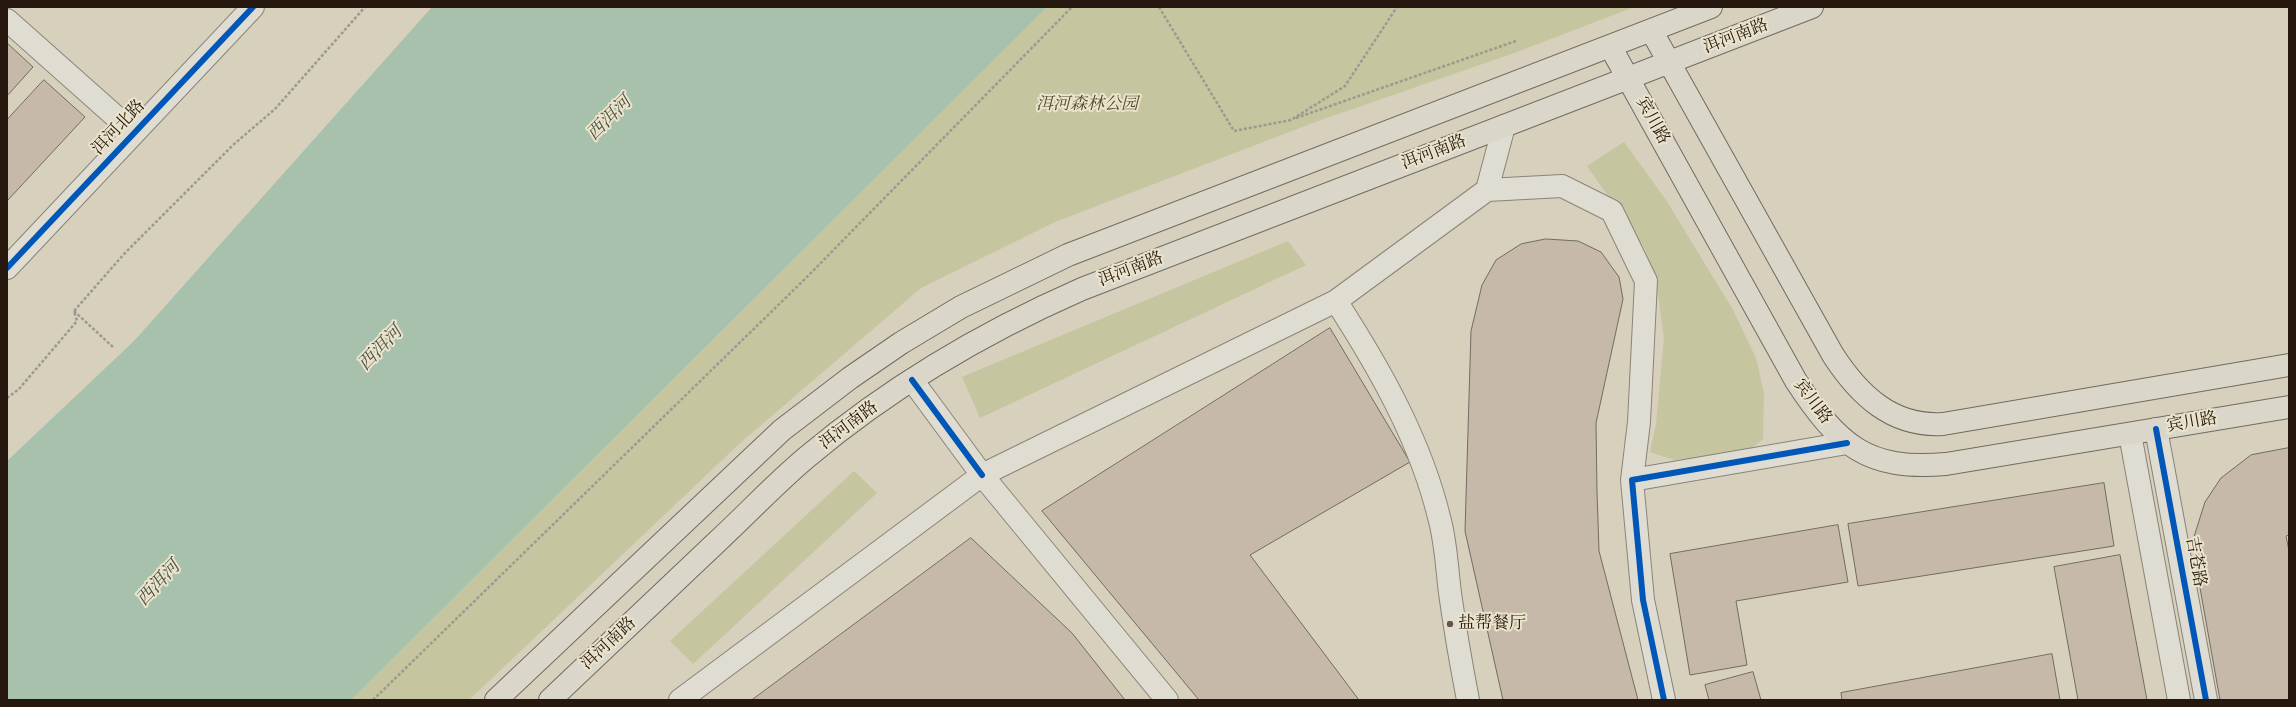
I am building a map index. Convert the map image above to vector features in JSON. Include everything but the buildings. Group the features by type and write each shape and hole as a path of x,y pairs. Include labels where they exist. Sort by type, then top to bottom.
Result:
{"main road":[{"path":"496,700 782,430 850,378 901,343 961,307 1068,255 1710,7"},
{"name":"洱河南路","path":"550,700 806,458 871,408 912,380 979,340 1048,304 1082,289 1812,7"},
{"path":"1651,30 1833,355 1859,390 1873,403 1891,414 1921,423 1943,424 2289,366"},
{"name":"宾川路","path":"1610,46 1788,369 1818,413 1847,443 1872,458 1890,463 1911,466 1934,466 2289,407"}],"street":[{"name":"洱河北路","path":"7,268 133,132 253,7"},
{"path":"7,20 133,132"},
{"path":"1488,190 1504,126"},
{"path":"680,700 982,475 1336,301 1488,190 1562,186 1612,211 1646,281 1639,422 1632,480 1643,600 1664,700"},
{"path":"1336,301 1371,356 1408,428 1427,472 1441,522 1455,630 1468,700"},
{"path":"912,380 982,475 1167,700"},
{"name":"吉苍路","path":"2156,429 2206,700"},
{"path":"2130,434 2179,700"},
{"path":"1632,480 1847,443"}],"path":[{"path":"74,311 124,254 233,145 275,109 365,7"},
{"path":"373,700 806,278 1072,7"},
{"path":"1159,7 1234,131 1291,120 1516,41"},
{"path":"1291,120 1344,86 1397,7"},
{"path":"74,311 114,348"},
{"path":"7,398 19,389 76,321 74,311"}],"green space":[{"name":"洱河森林公园","path":"1047,7 1634,7 1517,52 1318,121 1055,222 921,288 739,444 469,700 351,700"},
{"path":"1624,142 1666,200 1733,310 1756,358 1764,394 1763,439 1745,454 1674,460 1650,452 1656,424 1664,338 1658,295 1645,249 1587,166"},
{"path":"1288,241 1306,265 980,418 962,377"},
{"path":"854,471 877,493 693,664 670,641"}],"water":[{"name":"西洱河","path":"432,7 1047,7 351,700 7,700 7,461 134,341"}],"cycle path":[{"path":"7,268 253,7"},
{"path":"912,380 982,475"},
{"path":"2156,429 2206,700"},
{"path":"1664,700 1643,600 1632,480 1847,443"}],"place":[{"name":"盐帮餐厅","path":"1450,624"}]}
